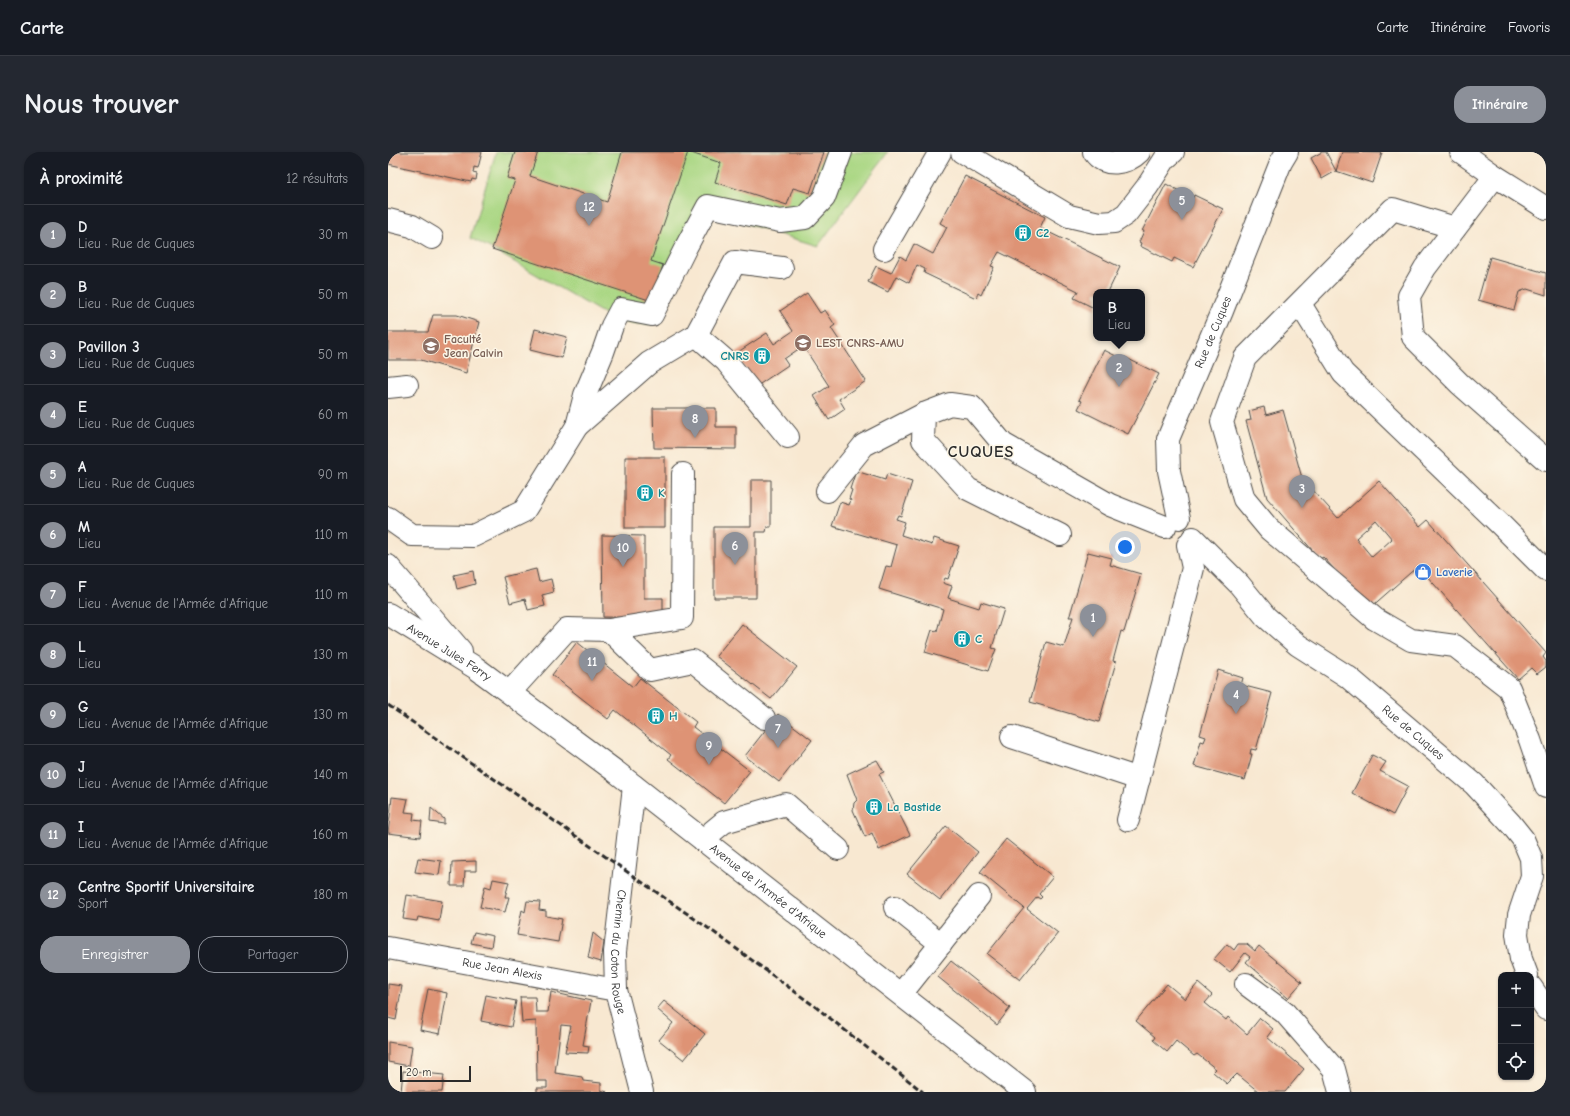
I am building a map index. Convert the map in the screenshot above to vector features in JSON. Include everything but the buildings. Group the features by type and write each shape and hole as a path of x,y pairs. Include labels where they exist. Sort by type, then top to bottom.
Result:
{"street":[{"path":"388,518 412,535 473,536 524,511 576,426 584,395 603,352 612,326 621,309 652,315 708,206 780,221 805,218 824,198 841,152"},
{"path":"884,249 940,152"},
{"path":"962,152 1069,216 1099,224 1114,222 1126,214 1147,187 1165,159 1173,152"},
{"path":"1094,152 1098,158 1115,163 1131,158 1139,152"},
{"name":"Rue de Cuques","path":"1172,522 1168,439 1222,311 1280,162 1287,152"},
{"path":"1461,152 1495,176 1546,208"},
{"path":"1495,176 1425,268 1409,296 1413,337 1460,384 1546,460"},
{"path":"1455,228 1393,209 1245,358 1222,422 1244,499 1268,529 1375,619 1411,640 1455,646 1509,688 1530,740 1546,787"},
{"path":"388,220 412,226 432,238"},
{"path":"576,426 649,363 696,335 735,262 782,268"},
{"path":"1300,304 1343,373 1546,570"},
{"path":"696,335 726,361 788,437"},
{"path":"827,491 864,446 924,414 950,404 972,407 1003,444 1110,505 1172,522 1186,520 1193,526 1191,541 1193,568 1128,820"},
{"path":"924,414 923,440 968,489 1060,535"},
{"path":"510,692 567,629 609,630 682,618 683,474"},
{"name":"Rue de Cuques","path":"1191,541 1239,584 1266,616 1298,645 1348,677 1474,784 1523,839 1531,858 1532,876 1519,915 1518,934 1522,959 1526,972"},
{"path":"388,566 476,668"},
{"name":"Avenue Jules Ferry","path":"388,614 476,668 510,692"},
{"path":"609,630 650,670 693,661 764,718"},
{"name":"Avenue de l'Armée d'Afrique","path":"510,692 634,786 1025,1092"},
{"path":"1012,737 1139,778"},
{"name":"Chemin du Coton Rouge","path":"634,786 615,952 616,990 642,1092"},
{"path":"704,841 724,822 786,804 838,849"},
{"path":"901,994 979,896"},
{"path":"895,907 941,944"},
{"name":"Rue Jean Alexis","path":"388,948 616,990"},
{"path":"1246,984 1285,1013 1334,1069 1340,1092"},
{"path":"1534,991 1546,1009"}],"green space":[{"path":"496,152 888,152 818,246 711,213 654,324 632,324 615,320 492,249 470,238"}],"railway":[{"path":"388,705 715,933 817,1008 923,1092"}],"place":[{"name":"A","path":"1182,220"},
{"name":"Centre Sportif Universitaire","path":"589,226"},
{"name":"C2","path":"1023,233"},
{"name":"LEST CNRS-AMU","path":"803,343"},
{"name":"Faculté Jean Calvin","path":"431,346"},
{"name":"CNRS","path":"762,356"},
{"name":"B","path":"1119,387"},
{"name":"L","path":"695,438"},
{"name":"K","path":"645,493"},
{"name":"Pavillon 3","path":"1302,508"},
{"name":"M","path":"735,565"},
{"name":"J","path":"623,567"},
{"name":"Laverie","path":"1423,572"},
{"name":"D","path":"1093,637"},
{"name":"C","path":"962,639"},
{"name":"I","path":"592,681"},
{"name":"E","path":"1236,714"},
{"name":"H","path":"656,716"},
{"name":"F","path":"778,748"},
{"name":"G","path":"709,765"},
{"name":"La Bastide","path":"874,807"}],"district":[{"name":"CUQUES","path":"981,451"}]}
